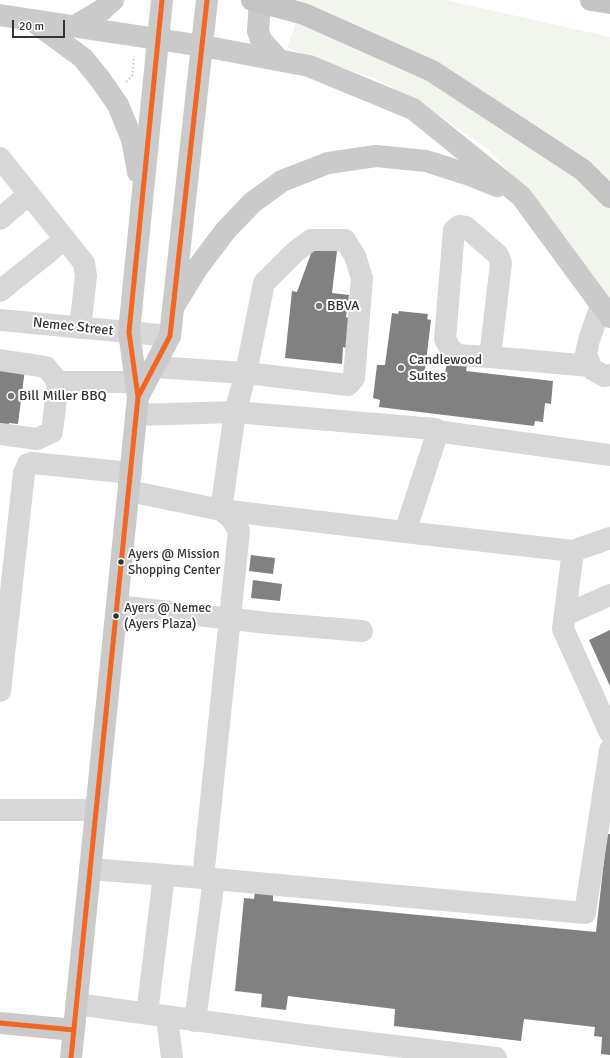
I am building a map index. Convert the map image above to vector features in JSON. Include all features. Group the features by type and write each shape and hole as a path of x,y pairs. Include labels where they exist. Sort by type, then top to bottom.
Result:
{"highway":[{"path":"252,0 304,14 432,71 583,170 610,197"},
{"path":"591,0 610,3"}],"main road":[{"path":"75,26 102,10 113,0"},
{"path":"71,1058 130,482 137,398 129,332 162,0"},
{"path":"137,398 170,336 208,0"},
{"path":"260,0 258,31 261,40 279,60"},
{"path":"0,15 203,46 309,66 413,109 521,196 606,311"},
{"path":"32,20 83,58 118,105 132,139 142,198"},
{"path":"174,306 198,267 226,230 253,202 282,181 328,162 376,156 426,161 470,175 521,196"},
{"path":"0,1023 74,1030"}],"street":[{"path":"3,169 29,194 84,263 86,276 80,328"},
{"path":"0,219 29,194"},
{"path":"490,357 501,263 498,255 493,250 466,227 459,226 454,230 445,339 450,348 457,355 590,366"},
{"path":"0,290 65,239"},
{"path":"154,367 246,373 348,385 354,378 362,278 356,256 345,240 310,240 295,252 264,283 246,373 235,412 221,510"},
{"path":"606,311 589,340 586,354 592,369 604,376 610,375"},
{"name":"Nemec Street","path":"0,320 170,336"},
{"path":"0,360 46,367 58,382 137,398 235,412 434,429 436,431 610,454"},
{"path":"4,431 37,439 52,432 58,382"},
{"path":"404,532 436,431"},
{"path":"0,691 24,473 28,464 32,462 130,482 221,510 574,551 610,538"},
{"path":"195,1021 239,531 231,518 221,510"},
{"path":"574,551 563,628 610,733"},
{"path":"565,615 610,595"},
{"path":"117,606 230,619 362,631"},
{"path":"90,868 585,914 610,750"},
{"path":"0,810 96,810"},
{"path":"164,875 157,1015 172,1058"},
{"path":"76,1004 195,1021 353,1050 496,1058"}],"path":[{"path":"124,84 132,76 134,55"}],"shaded area":[{"path":"293,0 445,0 610,37 610,299 544,211 489,150 427,107 374,78 312,58 287,47 295,26"}],"building":[{"name":"BBVA","path":"313,248 337,251 332,293 349,295 346,317 353,319 349,349 343,347 342,364 285,358 292,291 297,292"},
{"name":"Candlewood Suites","path":"399,311 428,314 427,319 431,320 425,370 445,373 447,362 467,365 466,371 553,381 551,404 545,403 543,422 535,421 534,426 379,407 380,400 373,398 377,365 385,365 392,313 398,314"},
{"name":"Bill Miller BBQ","path":"0,366 25,369 18,424 9,423 8,430 0,429"},
{"path":"251,555 275,558 273,574 249,571"},
{"path":"253,580 282,584 280,601 251,598"},
{"path":"610,630 610,686 589,640"},
{"path":"607,834 610,834 610,1055 601,1054 602,1037 594,1036 595,1027 524,1019 521,1041 394,1026 395,1009 288,996 286,1010 261,1007 262,994 235,991 244,898 254,899 255,891 273,894 273,901 596,932"}],"transit line":[{"path":"71,1058 138,397 129,332 162,0"},
{"path":"138,397 170,336 207,0"},
{"path":"0,1023 74,1030"}],"place":[{"name":"BBVA","path":"319,306"},
{"name":"Candlewood Suites","path":"401,368"},
{"name":"Bill Miller BBQ","path":"11,396"},
{"name":"Ayers @ Mission Shopping Center","path":"121,562"},
{"name":"Ayers @ Nemec (Ayers Plaza)","path":"116,616"}]}
